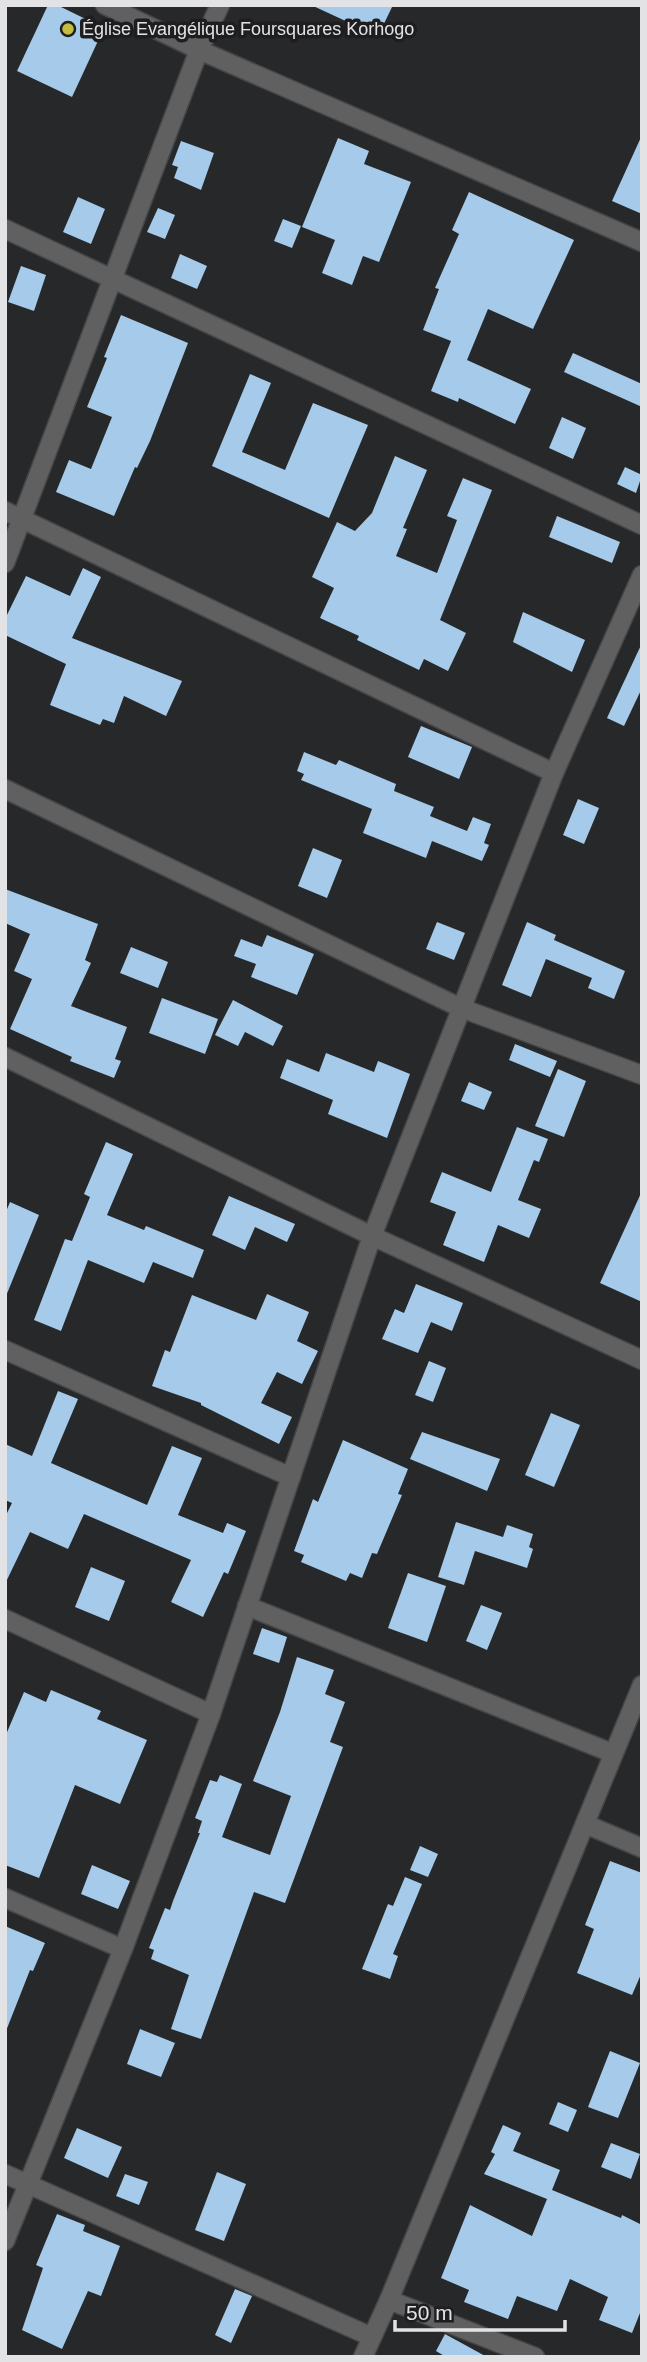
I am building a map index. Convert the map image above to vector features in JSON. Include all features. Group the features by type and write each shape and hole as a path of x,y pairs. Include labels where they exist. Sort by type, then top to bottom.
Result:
{"street":[{"path":"105,5 199,50 642,242"},
{"path":"5,563 199,50 220,5"},
{"path":"5,229 642,525"},
{"path":"5,511 554,773"},
{"path":"5,2241 123,1949 211,1714 372,1236 554,773 642,575"},
{"path":"5,789 461,1008 642,1076"},
{"path":"5,1057 372,1236 642,1360"},
{"path":"5,1350 291,1477"},
{"path":"247,1606 612,1753"},
{"path":"5,1619 211,1714"},
{"path":"363,2357 642,1685"},
{"path":"585,1824 642,1848"},
{"path":"5,1898 123,1949"},
{"path":"5,2175 372,2337"},
{"path":"388,2300 535,2357"}],"building":[{"path":"48,5 57,5 104,28 72,97 17,71"},
{"path":"311,5 393,5 378,36"},
{"path":"642,135 642,214 612,201"},
{"path":"338,138 369,151 364,164 411,182 379,262 363,256 352,285 322,273 335,240 302,227"},
{"path":"181,141 214,153 201,190 174,178 178,167 172,165"},
{"path":"469,192 574,240 533,329 488,309 467,360 531,389 515,424 459,398 458,402 431,391 451,341 423,330 439,289 435,288 459,234 452,230"},
{"path":"78,197 105,209 91,244 63,232"},
{"path":"158,208 175,215 165,239 147,232"},
{"path":"283,219 301,226 292,248 274,241"},
{"path":"180,254 207,266 197,289 171,278"},
{"path":"21,266 46,275 34,311 8,302"},
{"path":"121,315 188,343 150,441 137,468 135,467 114,516 56,492 69,460 91,469 112,417 87,407"},
{"path":"573,353 642,384 642,407 564,372"},
{"path":"250,374 271,383 242,452 285,470 313,403 368,425 329,518 212,466"},
{"path":"562,417 586,428 573,459 549,448"},
{"path":"395,456 427,470 403,528 407,529 396,556 437,573 457,520 447,516 463,478 492,490 440,620 466,633 448,671 424,659 419,670 357,640 359,636 320,618 334,588 312,577 337,522 355,531 372,513"},
{"path":"625,467 642,475 636,493 617,484"},
{"path":"557,516 620,542 612,563 549,537"},
{"path":"83,568 101,577 72,638 182,681 166,716 124,696 114,723 103,719 100,725 50,705 66,664 5,635 5,619 26,576 70,596"},
{"path":"523,612 585,640 572,672 513,642"},
{"path":"642,643 642,688 624,726 607,718"},
{"path":"421,726 472,747 459,779 408,757"},
{"path":"304,752 336,765 339,760 396,784 394,791 434,807 430,816 467,831 473,817 491,824 484,843 489,845 482,861 432,841 426,858 363,833 372,809 301,780 304,774 297,771"},
{"path":"578,799 599,808 584,844 563,835"},
{"path":"313,848 342,860 327,898 298,886"},
{"path":"5,889 98,924 85,960 91,963 71,1006 127,1027 115,1059 121,1061 114,1078 70,1061 72,1057 10,1029 32,979 14,971 30,934 5,923"},
{"path":"437,922 465,933 454,960 426,949"},
{"path":"527,922 556,935 554,940 625,971 614,999 588,988 592,978 546,959 531,997 502,985"},
{"path":"267,935 314,954 297,995 251,977 256,964 234,956 241,939 262,947"},
{"path":"131,947 168,962 158,988 120,973"},
{"path":"162,998 218,1019 205,1054 149,1033"},
{"path":"233,1000 283,1026 273,1046 245,1032 238,1046 215,1035"},
{"path":"515,1044 557,1061 550,1077 509,1060"},
{"path":"326,1053 374,1072 378,1061 410,1074 387,1138 328,1114 333,1100 280,1078 287,1059 319,1072"},
{"path":"558,1069 586,1081 564,1137 535,1126"},
{"path":"469,1082 492,1092 484,1110 461,1101"},
{"path":"517,1127 548,1139 539,1162 534,1160 518,1200 541,1209 529,1238 498,1225 484,1262 443,1245 456,1212 430,1202 442,1172 491,1192"},
{"path":"106,1142 133,1154 107,1215 144,1230 146,1226 204,1250 193,1278 153,1262 144,1283 88,1260 61,1331 34,1320 65,1239 72,1241 90,1197 84,1194"},
{"path":"642,1191 642,1302 600,1283"},
{"path":"229,1196 295,1224 287,1242 255,1227 245,1250 212,1235"},
{"path":"10,1202 39,1215 6,1296 5,1214"},
{"path":"416,1284 463,1303 452,1331 431,1322 418,1353 382,1339 395,1309 404,1313"},
{"path":"267,1294 309,1312 297,1341 318,1351 302,1384 277,1372 261,1403 292,1417 279,1444 201,1403 152,1386 165,1350 170,1352 192,1295 256,1320"},
{"path":"429,1361 446,1368 433,1402 415,1395"},
{"path":"58,1391 78,1399 51,1463 147,1505 172,1446 202,1458 178,1515 223,1533 227,1523 246,1531 228,1574 224,1572 203,1617 171,1602 191,1560 84,1514 68,1549 30,1532 5,1584 5,1517 12,1503 5,1500 5,1444 32,1456"},
{"path":"551,1413 580,1425 554,1487 525,1475"},
{"path":"422,1432 500,1459 487,1491 410,1459"},
{"path":"343,1440 408,1469 398,1494 402,1495 377,1554 372,1553 362,1578 350,1573 346,1581 301,1562 304,1555 294,1551 313,1499 318,1502"},
{"path":"456,1522 503,1537 507,1525 533,1534 529,1547 533,1549 527,1568 475,1551 464,1585 438,1577"},
{"path":"91,1567 125,1581 109,1621 75,1607"},
{"path":"408,1573 446,1586 427,1642 388,1628"},
{"path":"481,1605 502,1613 487,1650 466,1641"},
{"path":"262,1628 287,1637 279,1663 253,1654"},
{"path":"297,1657 334,1670 325,1694 345,1702 330,1742 343,1747 285,1903 254,1892 201,2039 171,2029 189,1975 151,1959 154,1950 149,1948 165,1908 170,1910 200,1833 202,1821 195,1818 210,1780 217,1782 220,1775 242,1784 222,1837 270,1855 291,1796 253,1781 280,1712"},
{"path":"51,1690 101,1711 97,1719 147,1740 120,1804 75,1785 39,1878 5,1865 5,1737 24,1692 46,1702"},
{"path":"420,1846 438,1854 428,1877 410,1870"},
{"path":"610,1861 642,1873 642,1972 632,1995 577,1973 594,1929 585,1925"},
{"path":"92,1865 130,1881 118,1909 81,1894"},
{"path":"405,1877 422,1884 393,1954 398,1956 390,1979 362,1969 388,1904 393,1906"},
{"path":"5,1926 45,1943 33,1971 30,1970 6,2031"},
{"path":"140,2029 175,2043 161,2077 127,2064"},
{"path":"610,2051 640,2063 618,2118 588,2107"},
{"path":"558,2102 577,2110 568,2132 549,2124"},
{"path":"503,2125 521,2133 513,2151 560,2170 552,2190 642,2225 642,2308 632,2333 599,2320 608,2297 570,2279 557,2311 517,2296 508,2319 464,2302 469,2290 441,2278 470,2205 532,2236 547,2199 484,2174 495,2154 491,2152"},
{"path":"77,2128 122,2147 108,2178 64,2158"},
{"path":"611,2143 640,2154 631,2179 601,2167"},
{"path":"217,2172 246,2184 224,2241 195,2230"},
{"path":"125,2174 148,2182 139,2205 116,2196"},
{"path":"57,2214 85,2225 83,2231 120,2246 101,2296 88,2291 62,2349 22,2330 43,2268 36,2265"},
{"path":"235,2289 252,2296 231,2343 215,2335"},
{"path":"445,2334 487,2357 446,2357 436,2351"}],"place":[{"name":"Église Evangélique Foursquares Korhogo","path":"68,29"}]}
